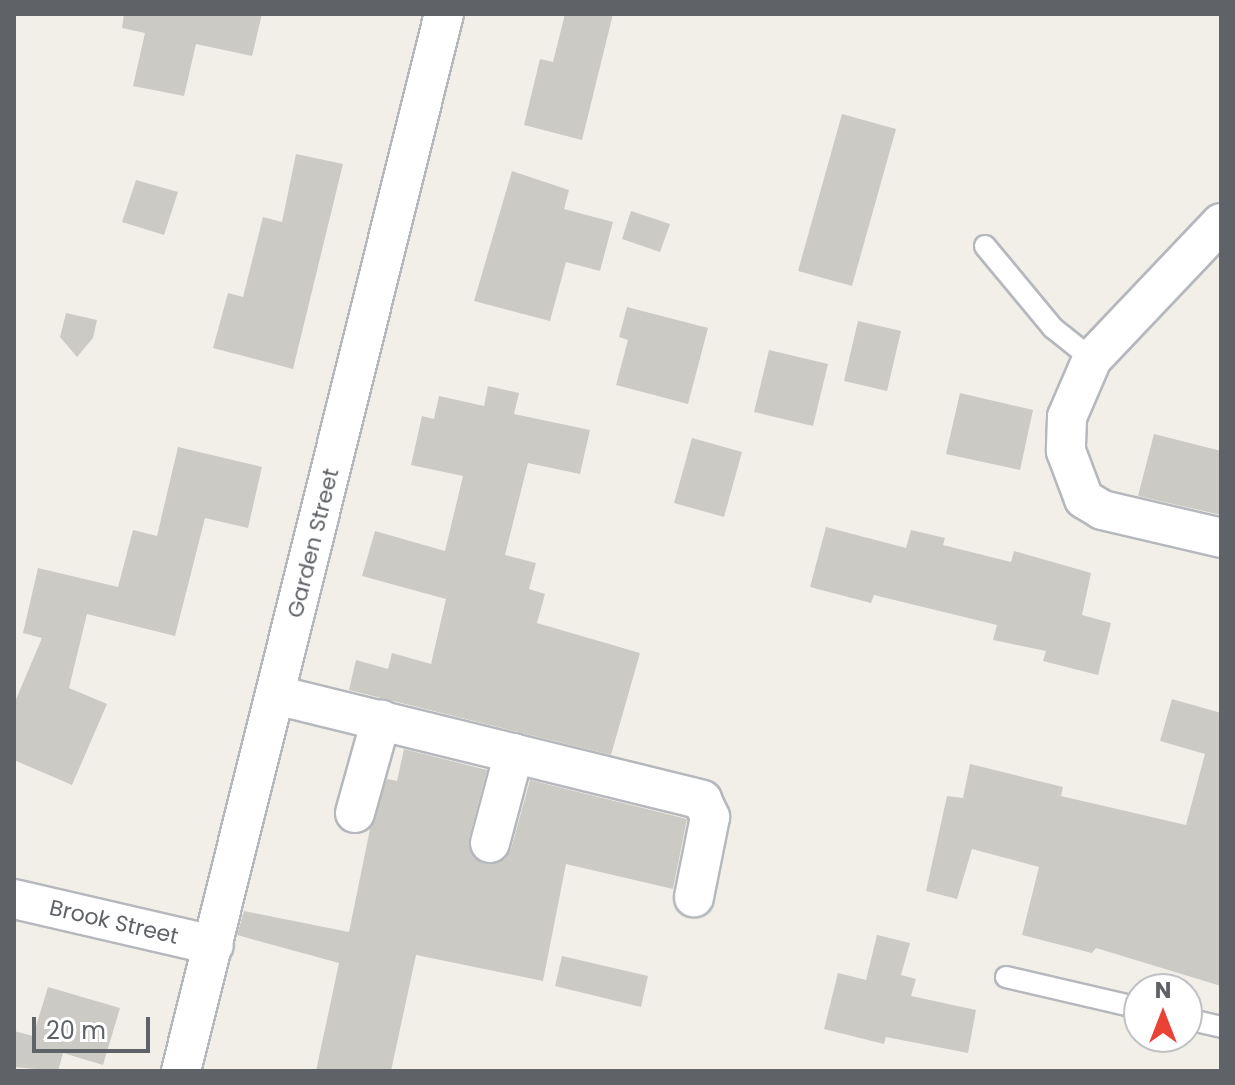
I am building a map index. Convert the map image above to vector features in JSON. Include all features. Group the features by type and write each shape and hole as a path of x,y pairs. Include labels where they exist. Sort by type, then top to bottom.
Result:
{"street":[{"name":"Garden Street","path":"181,1071 444,14"},
{"path":"1221,223 1092,359 1067,417 1066,451 1084,499 1102,510 1221,538"},
{"path":"276,695 707,804 710,817 694,897"},
{"path":"355,813 381,720"},
{"path":"490,843 514,753"},
{"name":"Brook Street","path":"14,899 214,945"}],"lane":[{"path":"985,246 1053,328 1092,359"},
{"path":"1006,977 1123,1004"}],"building":[{"path":"124,14 262,14 252,56 196,44 184,96 133,86 145,33 122,28"},
{"path":"565,14 613,14 582,140 524,125 540,59 553,62"},
{"path":"842,114 896,129 852,286 798,271"},
{"path":"296,154 343,164 293,369 213,348 228,293 243,297 263,217 282,222"},
{"path":"512,171 569,190 564,209 613,222 600,271 566,262 550,321 474,301"},
{"path":"136,180 178,192 164,235 122,222"},
{"path":"631,211 670,224 660,252 622,239"},
{"path":"627,307 708,328 688,404 616,385 628,340 619,337"},
{"path":"66,313 97,320 93,338 77,357 60,337"},
{"path":"858,321 901,331 887,391 844,381"},
{"path":"769,350 828,364 813,426 754,412"},
{"path":"488,386 519,393 514,414 590,430 580,474 528,463 505,555 536,563 529,589 545,594 537,623 640,653 611,755 349,690 356,660 388,669 392,653 431,664 446,599 362,576 375,531 445,551 463,476 411,465 422,416 434,419 439,396 484,406"},
{"path":"960,393 1033,410 1020,470 946,454"},
{"path":"1154,434 1221,451 1221,515 1138,496"},
{"path":"692,438 742,452 724,517 674,503"},
{"path":"178,447 262,467 248,528 205,518 175,636 87,614 69,688 107,704 72,785 14,760 14,704 42,638 23,633 38,568 118,587 133,530 157,536"},
{"path":"826,527 906,548 911,530 945,538 943,545 1011,562 1014,551 1091,573 1082,615 1111,623 1098,675 1043,661 1046,651 993,640 997,625 874,595 871,603 810,587"},
{"path":"1172,699 1221,713 1221,986 1203,981 1203,973 1178,973 1096,948 1092,953 1022,935 1039,867 972,849 957,899 926,891 947,796 963,798 970,764 1063,787 1061,796 1186,825 1205,754 1160,741"},
{"path":"404,749 487,770 469,838 474,858 485,864 505,859 511,849 530,780 687,819 673,889 566,864 543,981 416,955 391,1071 316,1071 339,963 237,935 244,911 349,932 370,829 387,779 397,781"},
{"path":"877,935 910,943 901,975 916,979 911,996 976,1010 968,1053 886,1037 884,1044 824,1029 838,973 866,980"},
{"path":"562,956 648,976 641,1007 555,986"},
{"path":"48,987 120,1008 103,1065 63,1053 58,1071 14,1067 14,1031 33,1036"}]}
